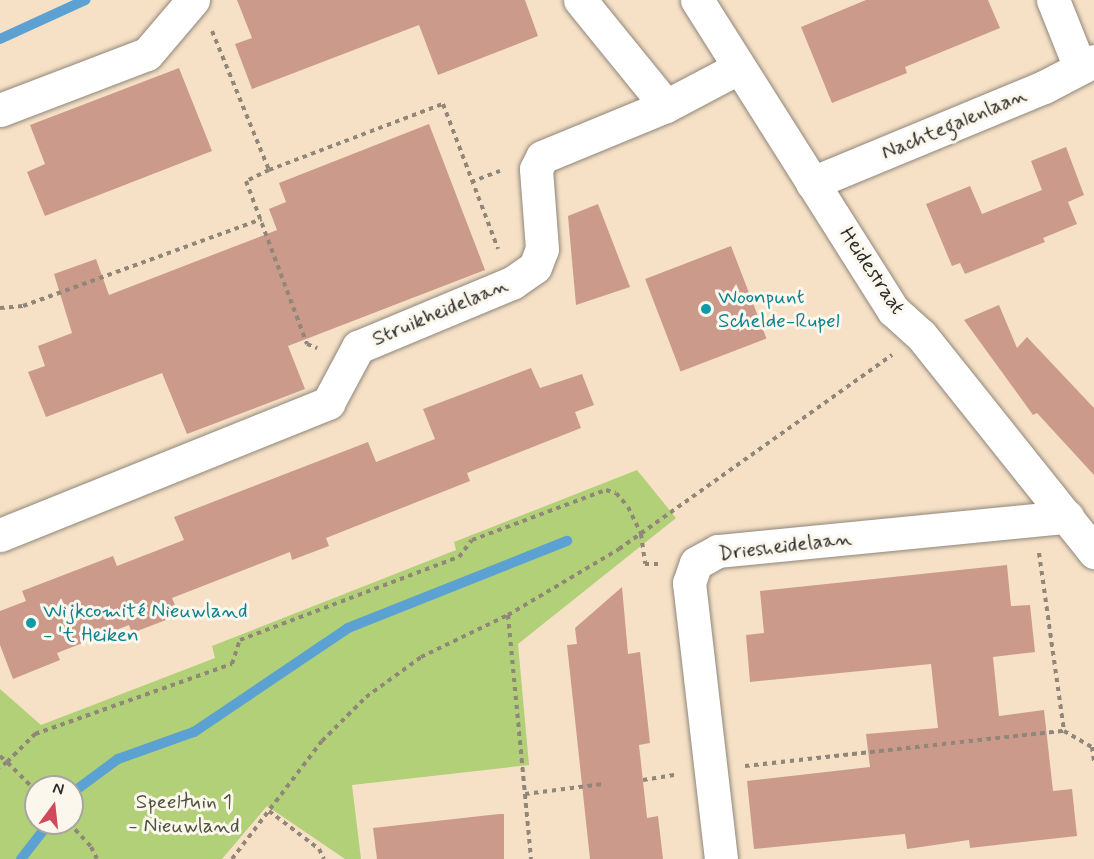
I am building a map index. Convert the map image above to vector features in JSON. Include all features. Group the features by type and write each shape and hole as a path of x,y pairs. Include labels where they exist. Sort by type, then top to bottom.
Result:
{"street":[{"path":"580,0 666,106"},
{"name":"Heidestraat","path":"697,0 893,310 921,335 1094,552"},
{"path":"1053,0 1087,64"},
{"path":"0,110 147,54 200,11"},
{"name":"Nachtegalenlaan","path":"812,183 1044,87 1087,64"},
{"name":"Struikheidelaan","path":"0,536 328,403 358,347 512,283 535,267 542,249 536,169 542,157 666,106 738,68"},
{"name":"Driesheidelaan","path":"721,859 690,583 696,563 718,551 1067,517"}],"path":[{"path":"200,11 269,170"},
{"path":"351,362 307,344 246,181 269,170 443,104 512,283"},
{"path":"0,308 23,306 262,219"},
{"path":"232,859 322,741 366,697 421,657 508,615 641,534 921,335"},
{"path":"0,767 35,734 232,664 240,640 459,557 472,540 606,490 616,493 628,507 641,534 645,564 696,563"},
{"path":"1035,520 1064,731"},
{"path":"508,615 531,859"},
{"path":"642,780 711,770 1064,731 1092,747 1094,762"},
{"path":"0,756 24,779"},
{"path":"525,794 603,784"},
{"path":"269,811 319,849 324,859"},
{"path":"80,835 91,847 97,859"}],"green space":[{"name":"Speeltuin 1 - Nieuwland","path":"637,470 676,518 518,644 529,765 352,785 361,859 345,859 267,806 222,859 0,859 0,689 41,725 215,658 212,646 456,550 454,542"}],"building":[{"path":"237,0 525,0 538,36 438,75 419,25 252,89 235,44 252,38"},
{"path":"866,0 988,0 1000,28 905,67 907,73 832,103 801,27"},
{"path":"179,68 212,151 45,216 27,172 45,164 30,125"},
{"path":"429,124 485,270 288,346 305,389 187,434 162,373 46,417 28,372 45,366 38,346 72,333 54,274 96,259 109,295 277,230 269,209 286,202 279,183"},
{"path":"1066,147 1084,195 1068,202 1077,224 1043,238 1045,242 965,274 960,263 952,266 926,204 970,186 982,214 1042,190 1031,161"},
{"path":"598,204 630,287 576,305 568,216"},
{"name":"Woonpunt Schelde-Rupel","path":"731,246 766,338 681,371 645,279"},
{"path":"999,305 1017,348 1027,337 1094,408 1094,475 1037,413 1033,415 964,320"},
{"path":"531,368 540,388 582,374 594,405 575,412 581,428 467,473 470,481 326,538 329,546 292,560 290,552 172,598 179,615 132,633 129,625 57,653 60,660 13,679 0,645 0,611 26,601 22,591 113,556 117,566 184,540 174,517 368,442 376,462 435,439 423,409"},
{"path":"1007,565 1011,606 1030,605 1035,652 993,657 999,716 1044,710 1053,791 1072,789 1077,836 970,848 969,840 907,849 905,834 754,849 747,781 870,767 866,734 938,728 931,664 750,682 746,635 764,633 760,591"},
{"path":"622,587 628,654 640,652 650,743 639,745 647,818 658,816 663,859 590,859 567,645 577,644 575,628"},
{"path":"504,814 504,859 377,859 373,828"}],"waterway":[{"path":"0,39 85,0"},
{"path":"84,784 118,759 194,732 348,628 567,541"},
{"path":"21,859 40,835"}],"place":[{"name":"Woonpunt Schelde-Rupel","path":"706,309"},
{"name":"Wijkcomité Nieuwland - 't Heiken","path":"31,623"}]}
